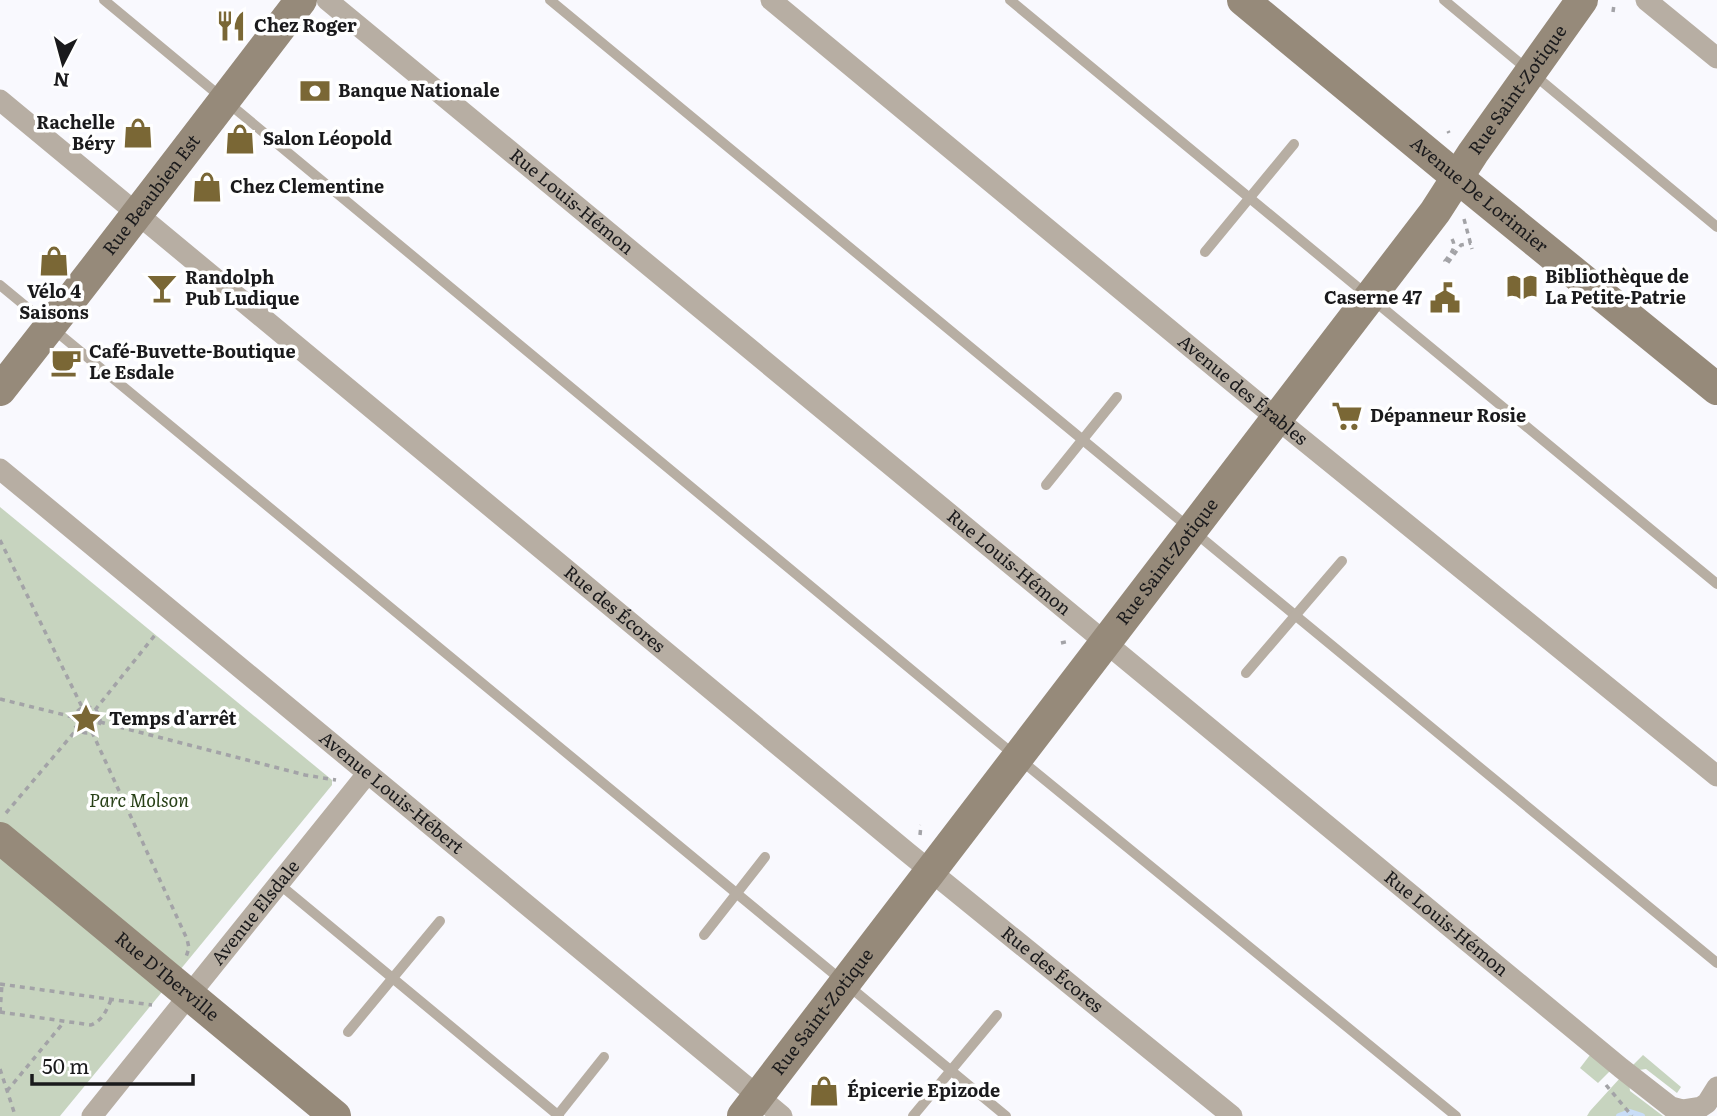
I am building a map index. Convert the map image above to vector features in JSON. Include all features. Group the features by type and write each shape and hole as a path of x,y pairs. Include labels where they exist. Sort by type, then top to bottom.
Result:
{"street":[{"name":"Rue Beaubien Est","path":"0,390 301,0"},
{"name":"Rue Louis-Hémon","path":"327,0 1621,1068 1671,1107 1682,1110 1695,1110 1707,1103 1715,1093"},
{"name":"Avenue des Érables","path":"771,0 1276,418 1717,776"},
{"name":"Avenue De Lorimier","path":"1243,0 1717,389"},
{"name":"Rue Saint-Zotique","path":"761,1110 844,984 1435,212 1473,153 1582,0"},
{"path":"1646,0 1717,58"},
{"name":"Rue des Écores","path":"0,100 930,871 1232,1116"},
{"name":"Avenue Louis-Hébert","path":"0,469 367,774 761,1110"},
{"name":"Avenue Elsdale","path":"100,1111 367,774"},
{"name":"Rue D'Iberville","path":"3,825 190,995 335,1116"}],"lane":[{"path":"104,0 1456,1116"},
{"path":"550,0 1081,441 1192,529 1717,963"},
{"path":"1010,0 1717,584"},
{"path":"1444,0 1717,227"},
{"path":"1205,252 1294,144"},
{"path":"0,285 1006,1116"},
{"path":"1046,485 1117,397"},
{"path":"1246,673 1342,561"},
{"path":"704,935 765,857"},
{"path":"279,884 558,1116 604,1057"},
{"path":"348,1032 440,921"},
{"path":"913,1116 998,1016"}],"path":[{"path":"1613,12 1614,5"},
{"path":"1452,239 1454,250 1445,261 1447,264 1461,245 1471,246 1465,219"},
{"path":"0,540 82,707"},
{"path":"95,710 155,635"},
{"path":"0,699 74,717"},
{"path":"82,707 95,710 98,713 99,726 92,732 84,733 77,729 73,721 78,709 82,707"},
{"path":"100,722 332,780"},
{"path":"3,825 77,729"},
{"path":"92,732 187,939 189,948 186,958"},
{"path":"920,835 921,825"},
{"path":"111,1000 104,1016 91,1025 0,1012 1,984 152,1005"},
{"path":"7,1090 65,1021"},
{"path":"0,1069 13,1116"},
{"path":"1606,1085 1632,1116"}],"green space":[{"name":"Parc Molson","path":"0,507 332,780 332,785 60,1116 0,1116"},
{"path":"1590,1055 1611,1070 1598,1083 1580,1068"},
{"path":"1643,1055 1681,1087 1677,1093 1646,1069 1639,1070 1633,1065"},
{"path":"1621,1077 1629,1083 1630,1091 1663,1116 1587,1116"}],"waterway":[{"path":"1619,1116 1630,1112 1642,1116"}],"place":[{"name":"Chez Roger","path":"231,26"},
{"name":"Banque Nationale","path":"315,91"},
{"name":"Rachelle Béry","path":"138,133"},
{"name":"Salon Léopold","path":"240,139"},
{"name":"Chez Clementine","path":"207,187"},
{"name":"Vélo 4 Saisons","path":"54,261"},
{"name":"Bibliothèque de La Petite-Patrie","path":"1522,287"},
{"name":"Randolph Pub Ludique","path":"162,288"},
{"name":"Caserne 47","path":"1445,298"},
{"name":"Café-Buvette-Boutique Le Esdale","path":"66,362"},
{"name":"Dépanneur Rosie","path":"1347,416"},
{"name":"Temps d'arrêt","path":"86,719"},
{"name":"Épicerie Epizode","path":"824,1091"}]}
